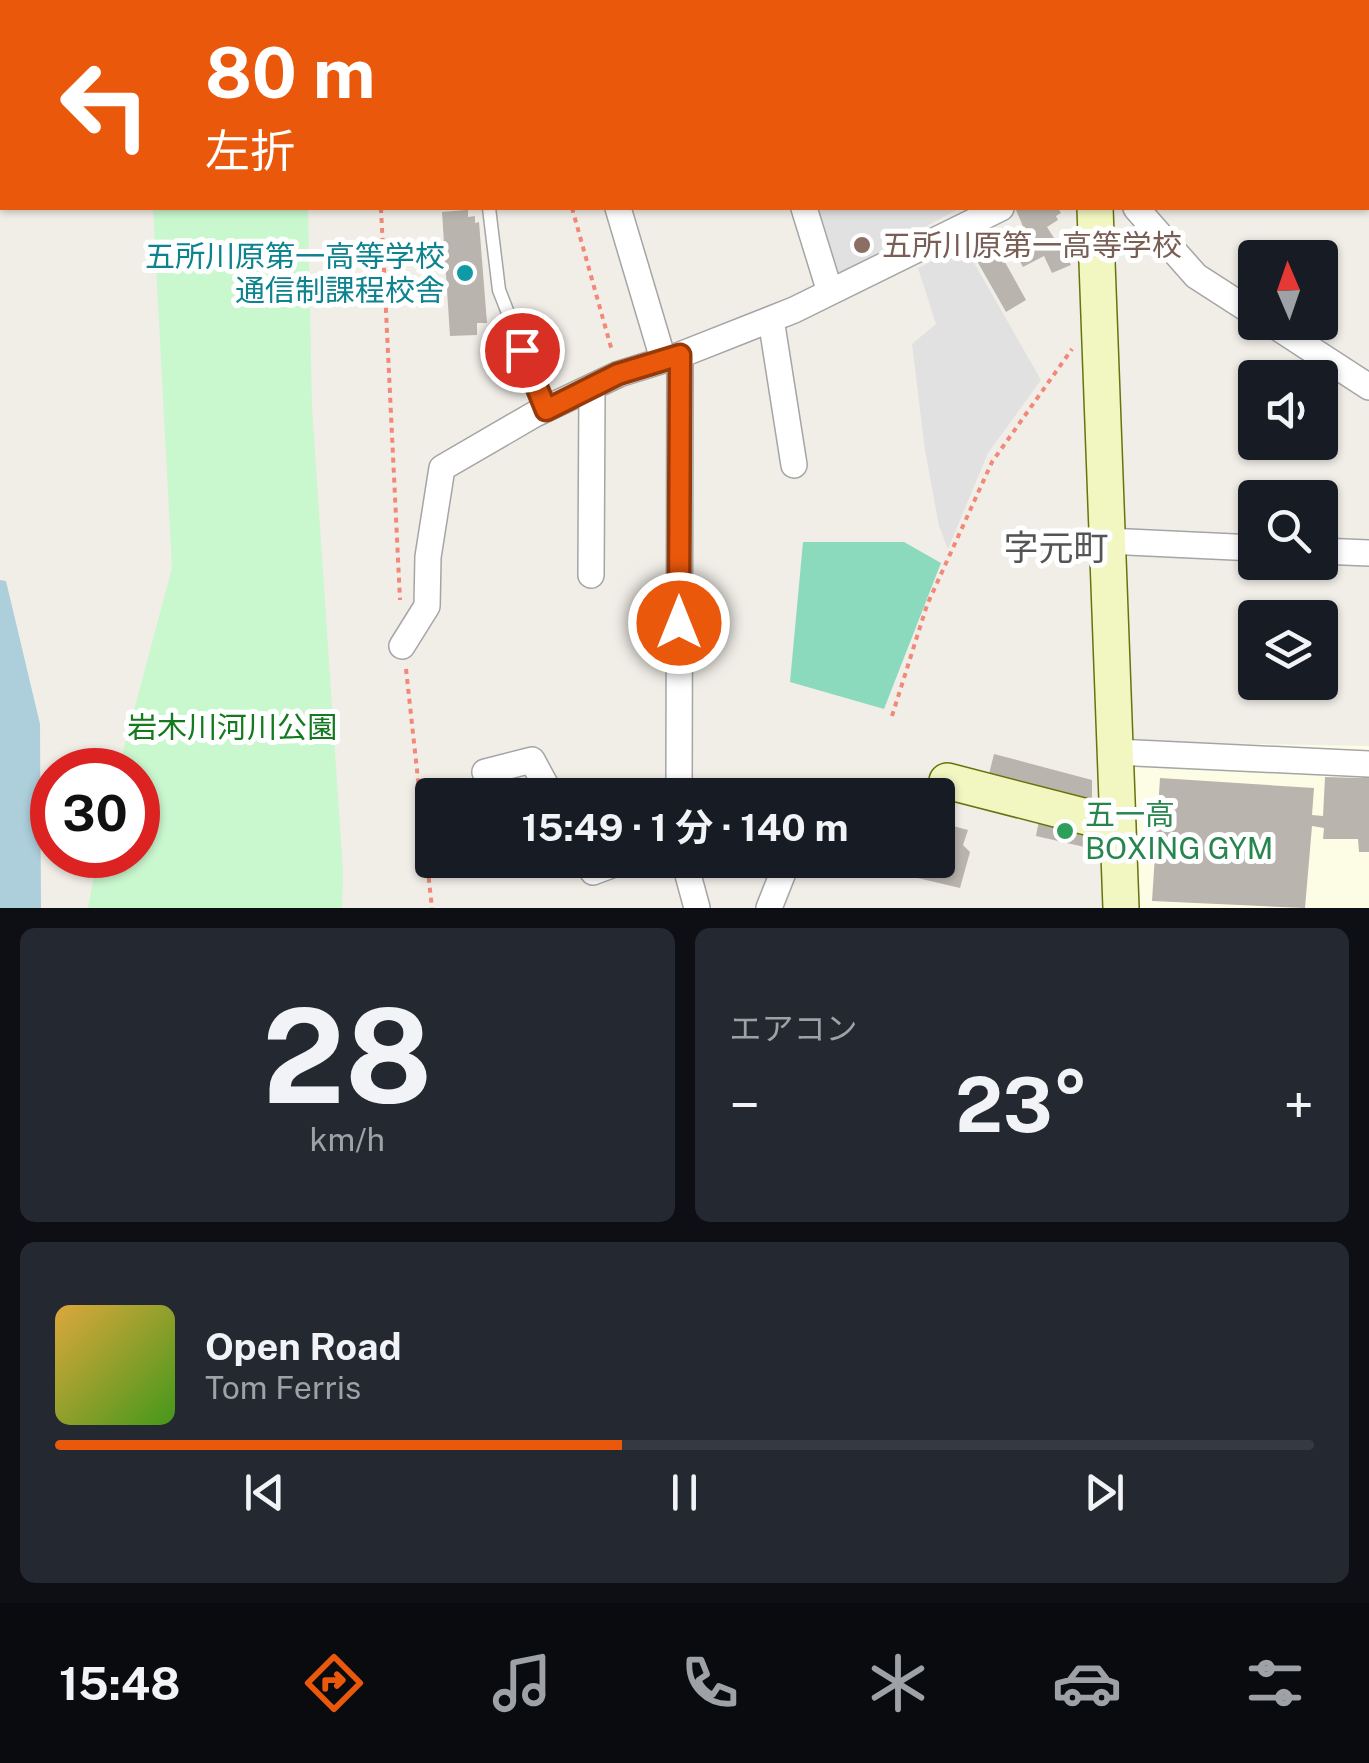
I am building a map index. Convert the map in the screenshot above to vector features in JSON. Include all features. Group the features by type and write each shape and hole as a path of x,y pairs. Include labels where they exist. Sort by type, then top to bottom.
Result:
{"street":[{"path":"619,210 671,357 679,778"},
{"path":"805,210 830,292"},
{"path":"402,646 427,606 428,557 442,468 618,374 772,319 997,210"},
{"path":"1096,210 1121,908"},
{"path":"1138,210 1196,276 1238,303"},
{"path":"772,319 794,465"},
{"path":"1297,340 1369,387"},
{"path":"591,574 592,389"},
{"path":"1107,541 1238,547"},
{"path":"1338,552 1369,553"},
{"path":"1115,752 1369,764"},
{"path":"485,772 532,760 542,778"},
{"path":"955,783 1118,824"},
{"path":"688,878 696,908"},
{"path":"769,908 781,878"}],"lane":[{"path":"489,210 498,290 546,410"}],"path":[{"path":"381,210 402,646 432,908"},
{"path":"573,210 618,374"},
{"path":"892,716 927,605 992,462 1080,338"}],"shaded area":[{"name":"五所川原第一高等学校","path":"815,210 956,210 833,277"},
{"path":"964,245 1041,380 988,453 948,549 939,526 925,450 912,344 936,324 918,268"},
{"path":"1134,742 1369,746 1369,908 1140,908"}],"green space":[{"name":"岩木川河川公園","path":"153,210 308,210 312,407 343,872 342,908 88,908 94,878 160,878 160,748 124,748 172,568"},
{"path":"803,542 904,542 941,563 884,709 790,682"}],"water":[{"path":"0,580 6,581 40,724 40,748 30,748 30,878 41,878 41,908 0,908"}],"building":[{"name":"五所川原第一高等学校 通信制課程校舎","path":"468,210 468,217 475,216 475,223 479,222 487,323 477,323 477,335 450,336 442,212"},
{"path":"1016,210 1059,210 1058,220 1047,227 1071,265 1052,273 1044,256 1023,267 1008,239 1025,231"},
{"path":"989,224 1026,300 1006,312 964,238"},
{"path":"994,754 1092,780 1092,812 1002,789 1004,777 989,774"},
{"path":"1362,768 1369,769 1369,852 1359,852 1358,839 1323,839 1324,828 1312,826 1305,908 1152,901 1160,778 1314,788 1312,815 1323,816 1325,777 1362,778"},
{"name":"五一高 BOXING GYM","path":"1040,815 1093,827 1089,848 1036,836"},
{"path":"955,827 968,830 963,845 970,852 960,888 918,878 955,878"}],"place":[{"name":"五所川原第一高等学校","path":"862,245"},
{"name":"五所川原第一高等学校 通信制課程校舎","path":"465,273"},
{"name":"五一高 BOXING GYM","path":"1065,831"}],"district":[{"name":"字元町","path":"1056,547"}],"route":[{"path":"522,350 546,410 618,374 680,355 679,623"}]}
